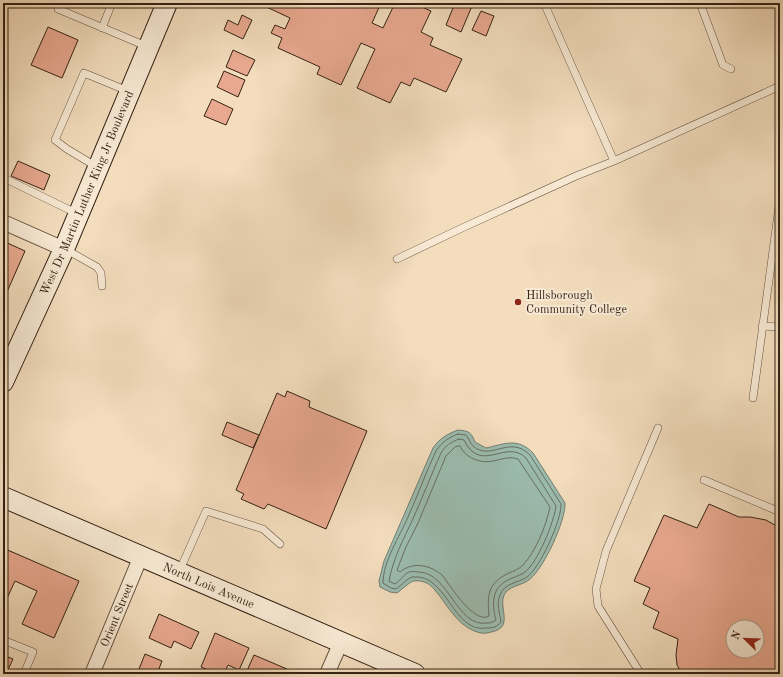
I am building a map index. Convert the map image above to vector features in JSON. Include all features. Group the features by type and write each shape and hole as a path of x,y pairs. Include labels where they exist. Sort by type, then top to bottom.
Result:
{"street":[{"name":"West Dr Martin Luther King Jr Boulevard","path":"3,382 9,351 64,248 167,3"},
{"path":"3,222 64,248"},
{"name":"North Lois Avenue","path":"3,497 415,674"},
{"name":"Orient Street","path":"92,674 141,556"},
{"path":"327,674 341,642"}],"lane":[{"path":"61,3 58,9 148,47"},
{"path":"102,28 112,3"},
{"path":"544,3 614,161"},
{"path":"700,3 723,65 731,69"},
{"path":"98,168 67,150 55,140 84,73 130,92"},
{"path":"397,259 469,224 576,176 614,161 780,86"},
{"path":"6,179 79,214"},
{"path":"752,398 762,326 778,233 780,199"},
{"path":"64,248 96,267 101,273 102,286"},
{"path":"762,326 780,327"},
{"path":"641,674 598,606 596,589 606,551 658,428"},
{"path":"704,480 780,512"},
{"path":"179,573 206,511 263,529 280,544"},
{"path":"3,640 33,652 24,674"}],"water":[{"path":"458,430 469,433 475,442 486,448 516,443 527,448 533,453 565,503 558,532 542,565 525,583 511,588 506,592 503,597 503,624 501,628 486,633 474,631 462,623 452,613 434,589 427,583 413,581 397,593 390,592 380,587 379,581 384,561 433,448 444,437"}],"building":[{"path":"258,3 381,3 372,23 383,28 395,3 413,3 431,11 421,32 433,38 430,45 462,59 446,92 414,78 410,86 401,82 390,103 357,88 375,49 361,43 341,85 317,74 320,67 278,48 282,38 271,33 275,25 285,29 290,18"},
{"path":"455,3 465,3 472,6 461,32 446,25"},
{"path":"491,3 502,3 500,7"},
{"path":"481,11 494,16 486,36 472,30"},
{"path":"242,15 252,20 243,39 224,30 228,20 238,25"},
{"path":"48,27 78,40 62,78 31,65"},
{"path":"233,50 255,60 247,76 226,67"},
{"path":"224,71 245,80 238,97 217,87"},
{"path":"212,99 233,109 226,125 204,116"},
{"path":"18,161 50,175 44,190 11,176"},
{"path":"3,241 25,251 3,301"},
{"path":"287,391 310,401 309,407 367,431 326,529 268,504 264,509 241,499 244,494 236,490 277,393 285,397"},
{"path":"227,422 259,435 253,448 222,435"},
{"path":"709,504 739,517 750,517 766,520 780,528 780,674 682,674 677,665 676,655 678,639 653,628 659,612 643,604 650,588 634,581 664,515 697,528"},
{"path":"3,548 79,581 54,638 22,624 37,591 15,581 3,607"},
{"path":"159,614 199,632 191,649 174,641 171,648 149,638"},
{"path":"215,633 249,648 239,670 228,665 224,674 217,674 201,667"},
{"path":"145,654 162,661 157,674 137,674"},
{"path":"3,655 13,659 6,674 3,674"},
{"path":"254,655 287,669 285,674 246,673"}],"place":[{"name":"Hillsborough Community College","path":"518,302"}]}
